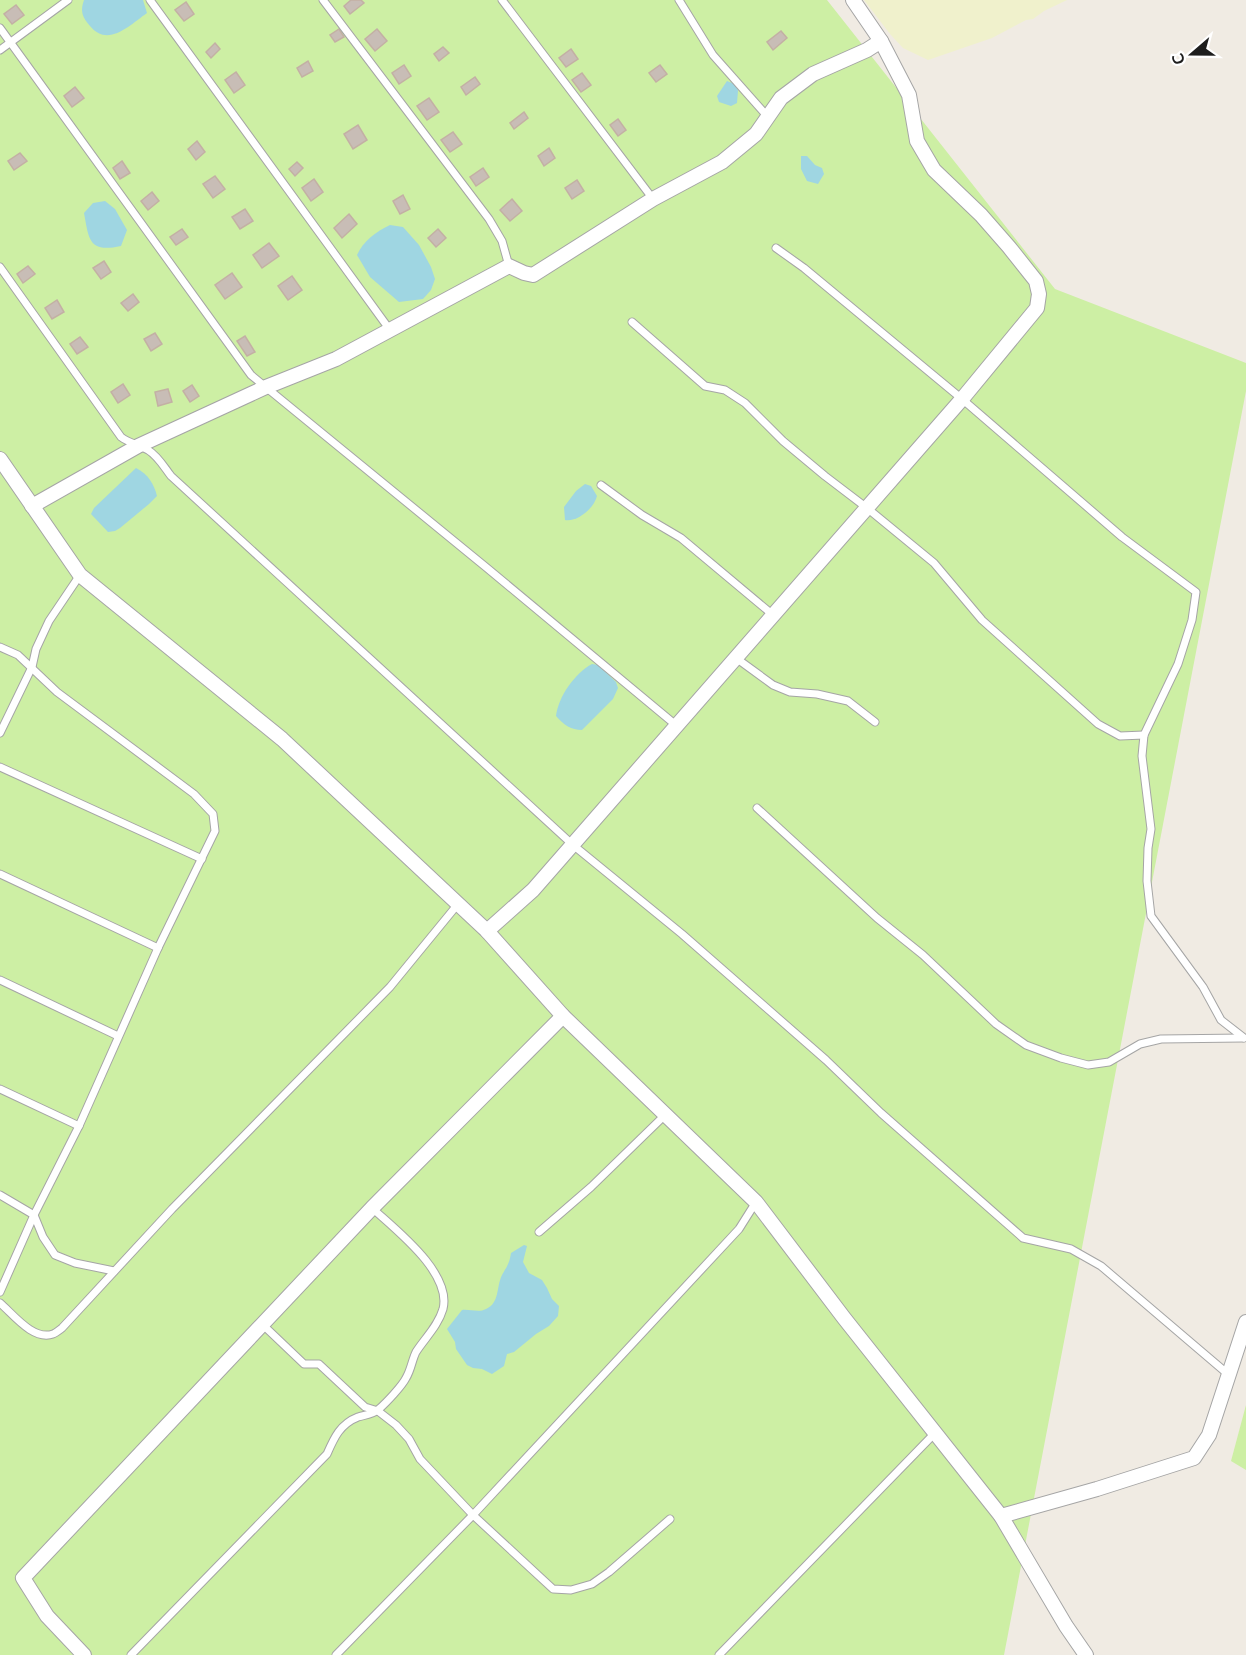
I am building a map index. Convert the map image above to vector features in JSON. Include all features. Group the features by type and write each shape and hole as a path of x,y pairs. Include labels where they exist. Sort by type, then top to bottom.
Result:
{"street":[{"path":"487,932 533,890 573,845 962,399 1037,308 1040,294 1036,281 981,215 934,170 917,141 909,95 881,41 853,0"},
{"path":"32,506 138,446 266,387 336,359 509,266 533,275 653,199 722,162 756,134 781,98 813,74 867,50 881,41"},
{"path":"0,459 80,574 282,739 487,932 563,1016 756,1202 844,1318 1001,1516 1066,1626 1086,1655"},
{"path":"84,1655 47,1616 22,1578 372,1208 563,1016"},
{"path":"1001,1516 1194,1458 1209,1435 1246,1322"}],"lane":[{"path":"0,50 68,0"},
{"path":"150,0 390,330"},
{"path":"323,0 489,219 502,240 509,266"},
{"path":"502,0 653,199"},
{"path":"679,0 713,55 768,117"},
{"path":"0,28 251,375 677,726"},
{"path":"776,248 804,268 962,399 1122,537 1196,592 1192,620 1178,664 1144,735 1142,756 1151,829 1147,881 1151,916 1203,987 1221,1020 1245,1037"},
{"path":"0,267 121,437 157,457 171,476 573,845 691,941 1023,1238 1071,1249 1101,1266 1229,1375"},
{"path":"632,322 705,386 725,390 745,403 783,441 934,563 982,620 1098,724 1120,736 1144,735"},
{"path":"602,485 642,515 681,538 773,615"},
{"path":"0,733 32,667 36,649 49,621 80,574"},
{"path":"0,647 18,655 57,692 194,794 213,814 216,831 158,948 79,1126 34,1215 0,1292"},
{"path":"736,658 773,685 790,692 817,694 848,701 874,722"},
{"path":"0,767 202,859"},
{"path":"757,808 877,918 923,955 996,1024 1026,1045 1060,1058 1088,1065 1109,1062 1140,1044 1161,1039 1245,1037"},
{"path":"0,874 158,948"},
{"path":"0,1303 37,1334 54,1334 62,1328 172,1209 390,987 458,904"},
{"path":"0,980 118,1036"},
{"path":"0,1089 79,1126"},
{"path":"539,1232 591,1187 665,1115"},
{"path":"0,1196 34,1215 43,1237 55,1255 75,1263 114,1271"},
{"path":"336,1655 473,1515 739,1229 756,1202"},
{"path":"131,1655 327,1454 335,1436 346,1423 378,1411 406,1377 415,1354 437,1324 443,1308 444,1294 436,1276 415,1247 372,1208"},
{"path":"262,1324 304,1364 319,1364 365,1407 378,1411 396,1425 409,1439 420,1460 473,1515 553,1589 571,1590 592,1584 670,1519"},
{"path":"719,1655 935,1433"}],"green space":[{"path":"0,0 827,0 1055,289 1246,363 1246,391 1004,1655 0,1655"},
{"path":"864,0 1067,0 992,38 928,60 903,48"},
{"path":"1246,1405 1246,1470 1231,1461"}],"water":[{"path":"84,0 143,0 147,13 119,32 104,35 97,32 85,20 82,14"},
{"path":"727,81 737,85 738,91 737,103 731,106 719,102 717,96"},
{"path":"801,156 807,156 815,165 822,168 824,174 818,184 807,181 801,169"},
{"path":"105,201 115,209 127,230 121,246 102,248 92,242 89,237 84,213 93,203"},
{"path":"390,225 403,227 419,245 431,267 435,279 431,290 423,299 399,302 370,277 357,255 371,237"},
{"path":"136,468 150,480 157,496 120,528 108,532 91,514 94,508"},
{"path":"585,484 591,486 597,496 595,501 580,516 565,520 564,507 576,491"},
{"path":"592,664 598,665 616,682 618,688 613,699 582,730 574,729 556,716 557,709 574,679"},
{"path":"524,1245 527,1246 523,1262 529,1273 542,1280 552,1299 559,1306 558,1316 549,1326 514,1352 507,1354 504,1366 492,1374 473,1368 467,1365 456,1349 455,1342 447,1329 462,1310 480,1311 494,1303 511,1253"}],"building":[{"path":"351,0 361,0 364,3 350,14 344,6"},
{"path":"186,2 194,14 184,21 175,10"},
{"path":"16,5 24,15 12,24 4,14"},
{"path":"339,29 344,37 335,42 330,35"},
{"path":"377,29 387,41 375,51 365,39"},
{"path":"781,31 787,38 773,50 767,42"},
{"path":"215,43 220,49 211,58 206,52"},
{"path":"443,47 449,53 439,61 434,54"},
{"path":"571,49 578,59 566,67 559,58"},
{"path":"308,61 313,71 302,77 297,68"},
{"path":"404,65 411,76 399,84 392,73"},
{"path":"660,65 667,74 656,82 649,73"},
{"path":"236,72 245,85 234,93 225,80"},
{"path":"582,73 591,85 581,92 572,80"},
{"path":"475,77 480,84 466,95 461,87"},
{"path":"75,87 84,98 72,107 64,96"},
{"path":"429,98 439,112 427,120 417,106"},
{"path":"524,112 528,118 514,129 510,123"},
{"path":"618,119 626,130 618,136 610,125"},
{"path":"358,125 367,140 353,149 344,134"},
{"path":"453,132 462,144 450,152 441,140"},
{"path":"197,141 205,152 196,160 188,149"},
{"path":"549,148 555,158 544,166 538,156"},
{"path":"20,153 27,161 14,170 8,161"},
{"path":"122,161 130,173 120,179 113,168"},
{"path":"297,162 303,168 295,176 289,169"},
{"path":"483,168 489,177 476,186 470,177"},
{"path":"215,176 225,189 213,198 203,184"},
{"path":"314,179 323,192 311,201 302,188"},
{"path":"577,180 584,191 572,199 565,188"},
{"path":"152,192 159,201 148,210 141,201"},
{"path":"403,195 410,209 400,214 393,201"},
{"path":"512,199 522,211 510,221 500,210"},
{"path":"245,209 253,221 240,229 232,217"},
{"path":"349,214 357,224 342,238 334,228"},
{"path":"182,229 188,237 176,245 170,237"},
{"path":"438,229 446,238 436,247 428,238"},
{"path":"269,243 279,256 262,268 253,255"},
{"path":"104,261 111,272 101,279 93,268"},
{"path":"28,266 35,274 23,283 17,274"},
{"path":"232,273 242,287 225,299 215,285"},
{"path":"292,276 302,290 288,300 278,286"},
{"path":"133,294 139,302 128,311 121,303"},
{"path":"57,300 64,312 52,319 45,308"},
{"path":"155,333 162,344 151,351 144,339"},
{"path":"245,336 255,352 247,356 237,341"},
{"path":"80,337 88,347 77,354 70,344"},
{"path":"123,384 130,395 118,403 111,392"},
{"path":"192,385 199,396 190,402 183,391"},
{"path":"168,389 172,402 158,406 155,392"}]}
